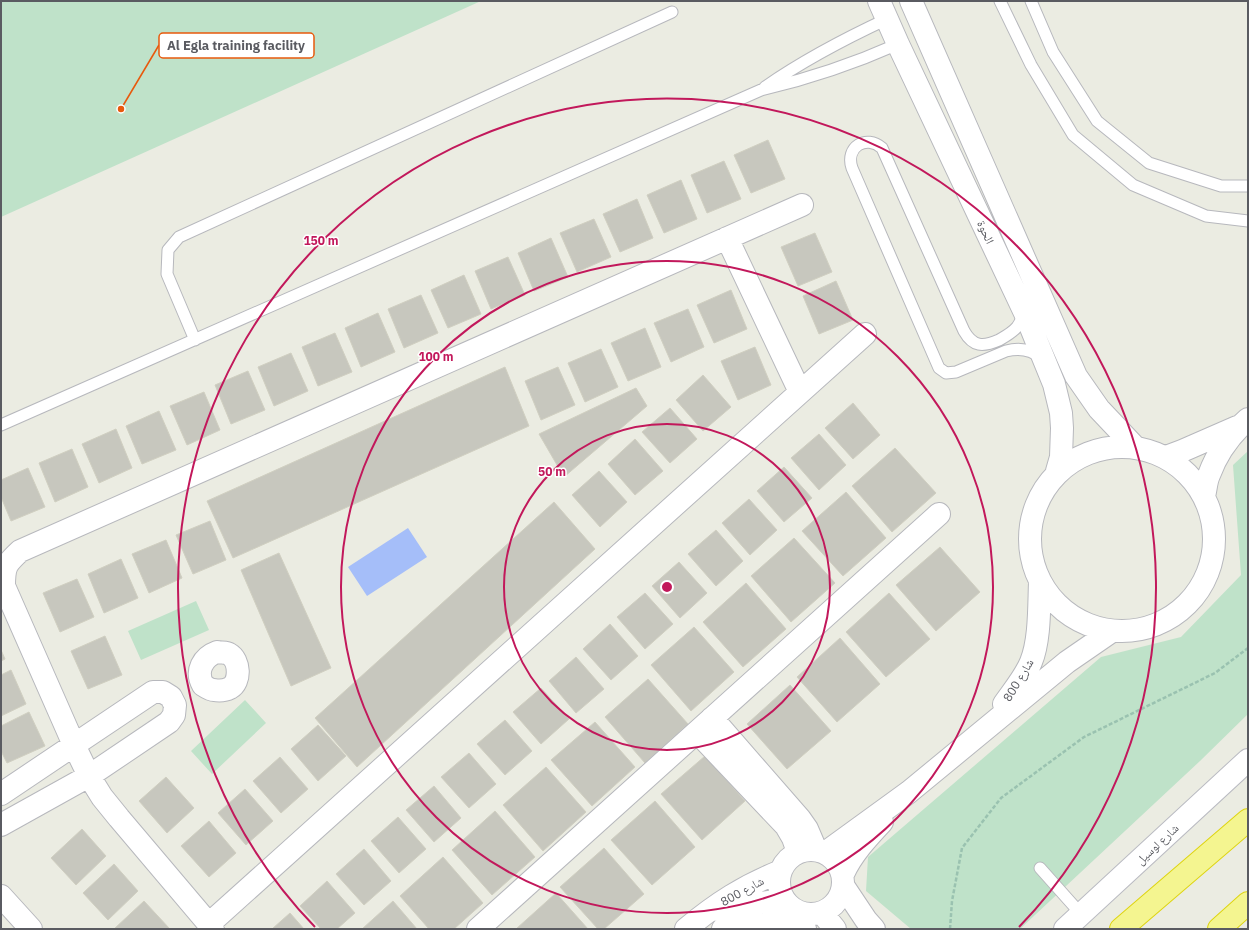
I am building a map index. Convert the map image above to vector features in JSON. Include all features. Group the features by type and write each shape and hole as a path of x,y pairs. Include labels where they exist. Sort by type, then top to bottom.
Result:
{"highway":[{"path":"1121,929 1248,820"},
{"path":"1219,929 1248,903"}],"street":[{"path":"883,10 913,4"},
{"name":"الحوة","path":"913,4 1076,376 1099,409 1134,446"},
{"name":"الحوة","path":"883,10 1025,313 1054,384 1061,413 1062,442 1057,471"},
{"path":"898,44 926,32"},
{"path":"802,205 20,552 10,561 4,572 4,586 89,776 102,797 119,818 211,926 865,334"},
{"path":"727,238 800,392"},
{"path":"1166,457 1245,422"},
{"path":"1204,496 1208,476 1215,460 1224,445 1245,422"},
{"path":"1134,446 1150,450 1166,457 1181,467 1194,480 1204,496 1213,519 1215,544 1210,569 1198,592 1182,610 1161,624 1137,631 1112,632 1083,623 1058,606 1040,582 1030,554 1030,524 1040,495 1057,471 1080,455 1107,447 1134,446"},
{"path":"478,929 939,514"},
{"name":"شارع 800","path":"989,726 1021,681 1031,663 1036,645 1040,582"},
{"name":"شارع 800","path":"813,852 909,792 1067,662 1112,632"},
{"path":"173,701 203,685"},
{"path":"1,794 154,692 163,692 171,697 175,705 174,715 169,722 89,776 1,825"},
{"path":"704,725 800,819 807,829 813,852"},
{"name":"شارع لوسيل","path":"1065,929 1248,760"},
{"name":"شارع 800","path":"843,880 848,863 856,851 909,792"},
{"path":"843,880 841,896 830,909 828,921 813,915 804,914 790,906 784,900 779,886 781,871 788,860 813,852 833,858 839,865 843,880 866,920 874,929"},
{"name":"شارع 800","path":"686,929 704,914 741,889 781,871"},
{"path":"1,896 31,929"},
{"name":"شارع 800","path":"704,914 744,905 784,900"},
{"path":"723,929 739,923 754,921 786,923 805,929"}],"lane":[{"path":"1000,1 1031,65 1073,135 1133,184 1206,216 1248,221"},
{"path":"1031,1 1053,52 1096,121 1149,163 1221,186 1248,186"},
{"path":"761,90 790,69 822,51 883,10"},
{"path":"195,340 167,274 168,250 179,237 672,12"},
{"path":"1,425 761,90 829,72 867,58 898,44"},
{"path":"1025,313 1017,327 1005,337 990,344 983,345 971,341 964,331 882,148 872,142 867,142 856,146 850,156 852,168 939,368 946,373 956,372 1014,349 1031,351 1045,361"},
{"path":"1040,868 1081,914"}],"path":[{"path":"950,929 952,901 962,848 1001,798 1084,737 1215,673 1248,648"}],"green space":[{"path":"1,1 481,1 1,217"},
{"path":"1248,451 1248,714 1200,761 1020,929 911,929 866,891 868,857 1101,657 1181,637 1241,575 1233,465"},
{"path":"196,601 209,630 141,660 128,631"},
{"path":"245,700 266,723 212,774 191,751"}],"water":[{"path":"408,528 427,557 367,596 348,567"}],"building":[{"path":"768,140 785,179 751,193 734,155"},
{"path":"724,161 741,199 707,213 691,175"},
{"path":"681,180 697,219 664,233 647,195"},
{"path":"637,199 653,238 620,252 603,214"},
{"path":"594,219 611,257 577,272 560,233"},
{"path":"815,233 832,272 798,286 781,247"},
{"path":"551,238 568,277 534,291 518,253"},
{"path":"508,257 525,295 491,309 475,271"},
{"path":"464,275 481,314 448,328 431,290"},
{"path":"836,281 853,320 819,334 803,296"},
{"path":"731,290 747,329 714,343 697,305"},
{"path":"421,295 438,333 404,348 388,309"},
{"path":"688,309 704,347 671,362 654,323"},
{"path":"378,313 395,352 361,367 345,328"},
{"path":"645,328 661,367 628,381 611,343"},
{"path":"335,333 352,372 318,386 302,347"},
{"path":"755,347 771,385 738,400 721,361"},
{"path":"601,349 618,387 585,402 568,363"},
{"path":"291,353 308,391 274,406 258,367"},
{"path":"505,367 529,426 233,558 207,501"},
{"path":"558,367 575,405 541,420 525,381"},
{"path":"248,371 265,410 231,424 215,385"},
{"path":"703,375 731,407 703,431 676,400"},
{"path":"636,388 647,406 564,477 539,434"},
{"path":"204,392 220,430 187,445 170,406"},
{"path":"853,403 880,435 853,459 825,428"},
{"path":"670,408 697,439 670,463 642,432"},
{"path":"159,411 176,450 142,464 126,426"},
{"path":"116,429 132,468 99,483 82,444"},
{"path":"819,434 846,465 819,490 791,458"},
{"path":"635,439 663,471 635,495 608,464"},
{"path":"895,448 936,493 892,532 852,486"},
{"path":"72,449 88,487 55,502 39,463"},
{"path":"784,467 812,498 784,522 757,491"},
{"path":"28,468 45,507 11,521 1,497 1,480"},
{"path":"599,471 627,502 600,527 572,495"},
{"path":"846,492 886,538 843,576 802,531"},
{"path":"749,499 777,530 750,555 722,523"},
{"path":"554,502 595,549 357,767 315,718"},
{"path":"210,521 226,560 193,574 176,535"},
{"path":"716,530 743,561 716,586 688,554"},
{"path":"794,538 835,583 791,622 751,576"},
{"path":"166,540 182,578 149,593 132,554"},
{"path":"940,547 980,592 936,631 896,585"},
{"path":"279,553 331,668 291,686 241,570"},
{"path":"121,559 138,598 104,613 88,574"},
{"path":"679,562 707,593 680,618 652,586"},
{"path":"77,579 94,617 60,632 43,593"},
{"path":"746,583 786,629 743,667 703,622"},
{"path":"645,593 673,624 645,649 617,617"},
{"path":"889,593 930,639 886,677 846,632"},
{"path":"610,624 638,656 611,680 583,649"},
{"path":"694,627 734,672 691,711 651,665"},
{"path":"105,636 122,675 88,689 71,651"},
{"path":"840,638 880,684 837,722 797,677"},
{"path":"1,650 5,659 1,661"},
{"path":"576,657 604,689 576,713 549,681"},
{"path":"11,670 26,704 1,716 1,675"},
{"path":"648,679 688,724 645,763 605,717"},
{"path":"790,685 831,731 787,769 747,724"},
{"path":"541,688 569,719 541,744 513,712"},
{"path":"29,712 45,746 7,763 1,751 1,726"},
{"path":"505,720 532,751 505,775 477,744"},
{"path":"595,722 635,767 592,806 551,760"},
{"path":"318,725 346,756 318,781 291,749"},
{"path":"469,753 496,784 469,808 441,777"},
{"path":"705,756 745,801 702,840 661,794"},
{"path":"280,757 308,789 281,813 253,781"},
{"path":"546,767 586,812 543,851 503,805"},
{"path":"166,777 194,808 167,833 139,801"},
{"path":"434,786 461,818 434,842 406,810"},
{"path":"245,789 273,821 246,845 218,813"},
{"path":"655,801 695,847 652,885 611,840"},
{"path":"495,811 535,857 492,895 452,850"},
{"path":"398,817 426,849 399,873 371,841"},
{"path":"209,821 236,853 209,877 181,846"},
{"path":"82,829 106,856 76,885 51,858"},
{"path":"604,848 644,894 604,929 598,929 560,887"},
{"path":"364,849 391,881 364,905 336,874"},
{"path":"443,857 483,903 454,929 429,929 400,896"},
{"path":"114,864 138,891 108,920 83,893"},
{"path":"327,881 355,913 337,929 321,929 300,906"},
{"path":"556,893 588,929 516,929"},
{"path":"144,901 169,928 168,929 114,929"},
{"path":"393,901 417,929 362,929"},
{"path":"290,913 304,929 272,929"}],"place":[{"name":"Al Egla training facility","path":"121,109"}]}
